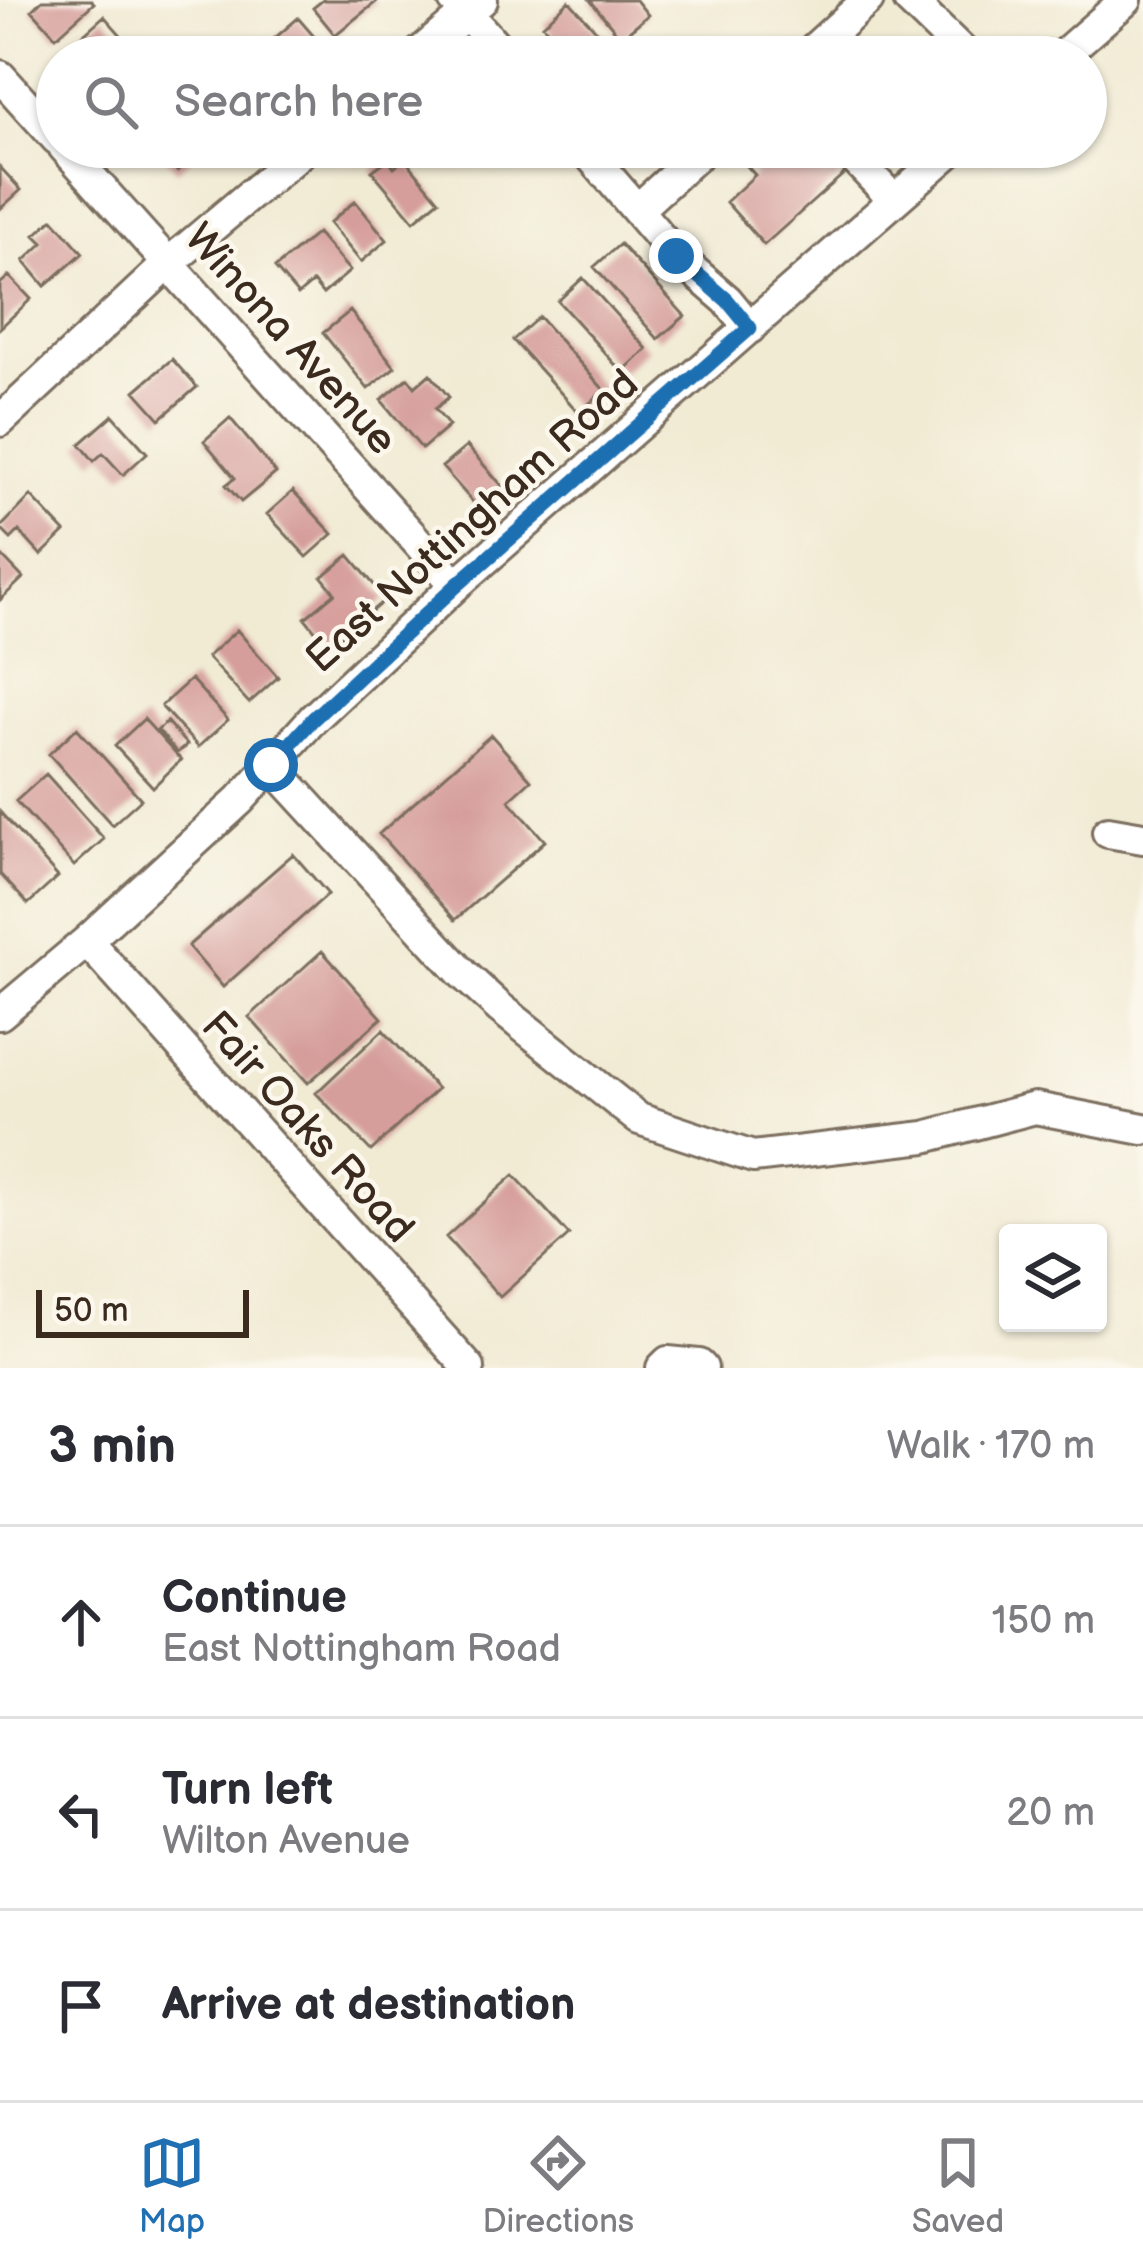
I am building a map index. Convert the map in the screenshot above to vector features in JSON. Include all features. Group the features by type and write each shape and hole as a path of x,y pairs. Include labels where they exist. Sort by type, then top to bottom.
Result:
{"street":[{"path":"828,36 868,0"},
{"path":"909,0 937,36"},
{"path":"1085,36 1127,0 1143,20"},
{"path":"436,36 468,4 491,36"},
{"path":"0,76 36,116"},
{"name":"Winona Avenue","path":"83,168 456,586"},
{"path":"0,421 169,263 282,168"},
{"path":"601,168 676,256 727,300 750,328"},
{"path":"637,210 683,168"},
{"path":"863,168 894,200"},
{"name":"East Nottingham Road","path":"0,1014 240,800 313,719 456,586 931,168"},
{"path":"271,765 463,974 639,1119 753,1157 925,1137 1035,1108 1143,1129"},
{"path":"1108,832 1143,838"},
{"name":"Fair Oaks Road","path":"87,940 469,1368"},
{"path":"662,1368 668,1362 702,1368"}],"building":[{"path":"42,0 94,3 57,36 32,10"},
{"path":"323,0 376,2 335,35 313,8"},
{"path":"590,0 636,0 648,15 619,36"},
{"path":"569,1 601,36 553,36 543,25"},
{"path":"104,16 122,36 82,36"},
{"path":"298,18 314,36 277,36"},
{"path":"0,167 21,190 0,209"},
{"path":"412,168 439,200 414,221 372,171"},
{"path":"749,168 848,168 764,245 726,202 755,175"},
{"path":"355,201 387,240 361,262 329,223"},
{"path":"53,219 83,253 45,286 24,261 43,243 35,235"},
{"path":"317,233 350,271 323,294 313,282 298,295 275,268"},
{"path":"620,244 685,316 658,339 594,267"},
{"path":"9,276 31,299 0,328 0,284"},
{"path":"583,278 647,349 622,372 558,301"},
{"path":"350,311 395,367 368,389 323,333"},
{"path":"539,317 604,390 579,413 513,340"},
{"path":"172,359 197,387 160,419 135,391"},
{"path":"430,374 449,397 435,409 449,426 422,449 381,400 408,378 415,387"},
{"path":"113,415 147,453 123,475 103,453 94,461 80,444"},
{"path":"230,418 276,473 241,502 226,485 235,478 204,441"},
{"path":"467,446 504,488 480,510 442,467"},
{"path":"293,491 333,534 307,557 267,514"},
{"path":"31,496 65,532 41,555 19,531 11,539 0,528"},
{"path":"0,554 23,578 0,600"},
{"path":"349,555 386,599 328,647 305,618 335,593 322,577"},
{"path":"237,630 278,677 249,703 207,657"},
{"path":"191,679 228,720 198,747 161,706"},
{"path":"144,719 181,760 153,787 115,746"},
{"path":"167,722 187,745 177,753 158,730"},
{"path":"77,728 141,799 112,825 49,754"},
{"path":"491,735 531,780 509,800 545,841 455,920 379,834"},
{"path":"46,774 104,839 74,866 16,801"},
{"path":"0,812 58,877 28,904 0,874"},
{"path":"293,854 328,894 223,987 188,946"},
{"path":"322,951 382,1018 308,1083 249,1017"},
{"path":"383,1030 437,1089 371,1151 316,1093"},
{"path":"514,1175 569,1235 500,1297 446,1237"}],"route":[{"path":"271,765 313,719 456,586 750,328 727,300 676,256"}]}
